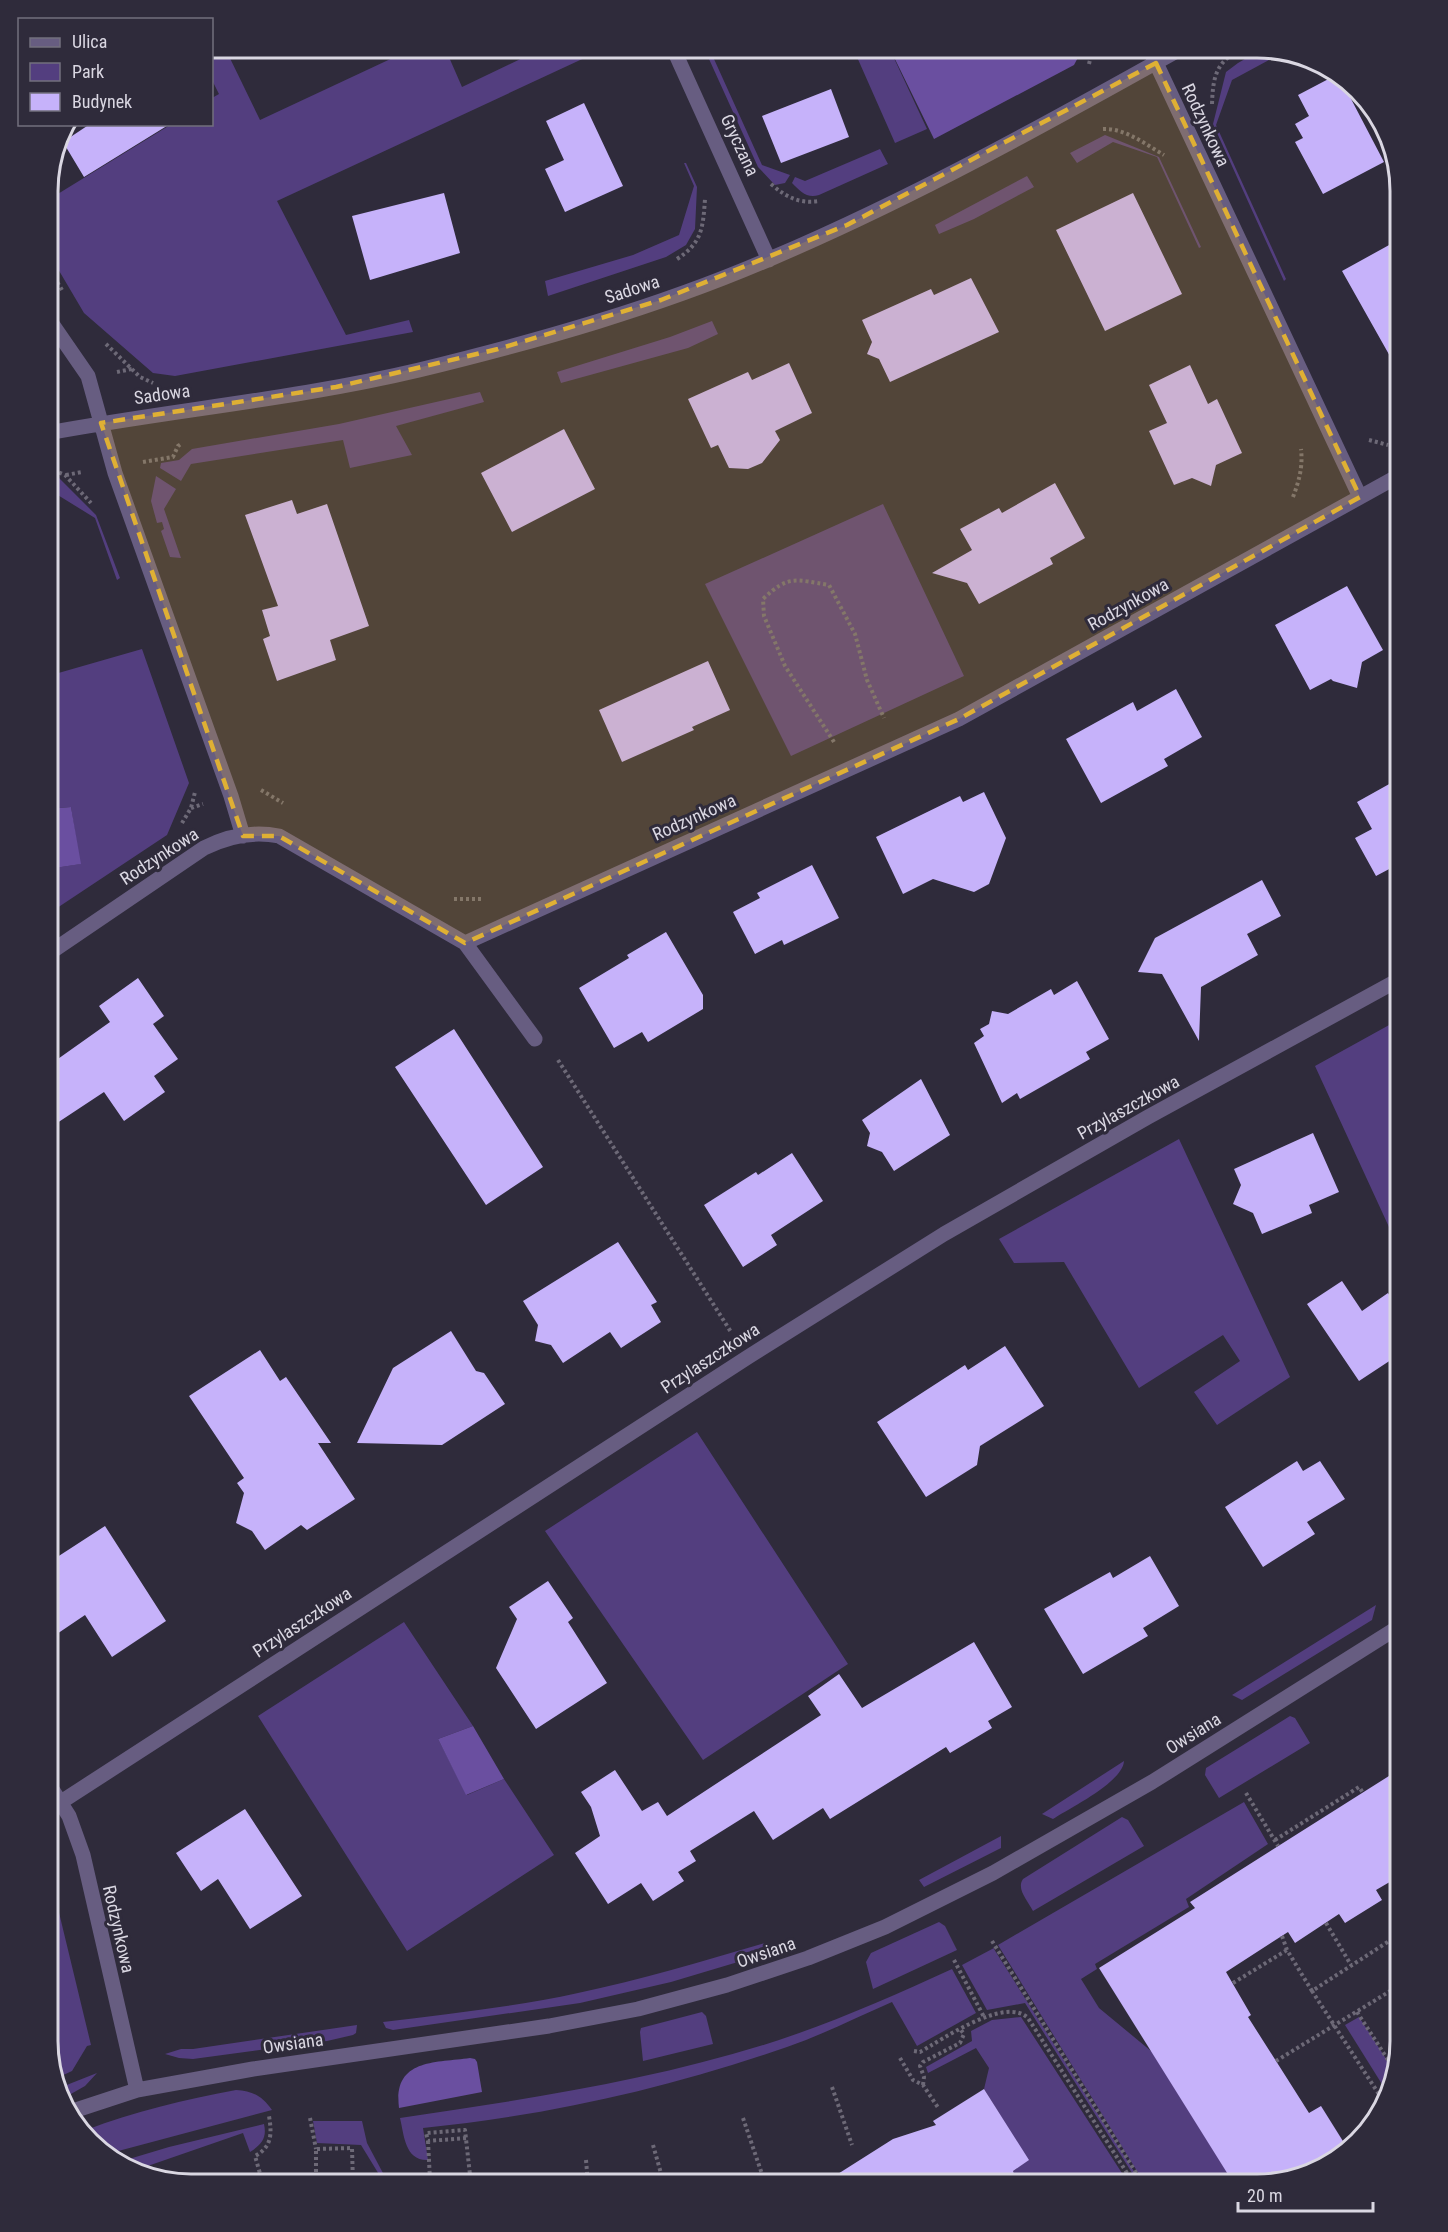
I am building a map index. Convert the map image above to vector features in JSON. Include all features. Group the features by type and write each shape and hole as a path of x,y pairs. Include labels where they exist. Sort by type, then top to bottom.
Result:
{"street":[{"name":"Gryczana","path":"678,59 769,260"},
{"name":"Rodzynkowa","path":"1154,59 1360,497"},
{"name":"Sadowa","path":"59,431 270,399 418,370 498,349 661,300 769,260 920,189 1163,59"},
{"path":"59,334 88,376 115,473 231,796 243,836"},
{"name":"Rodzynkowa","path":"59,947 204,848 222,839 262,833 279,836 465,943 959,719 1390,480"},
{"path":"465,943 535,1039"},
{"name":"Przylaszczkowa","path":"61,1802 748,1357 984,1210 1390,984"},
{"name":"Owsiana","path":"78,2109 137,2090 253,2069 549,2026 638,2009 716,1988 808,1958 885,1927 993,1874 1152,1782 1390,1632"},
{"name":"Rodzynkowa","path":"58,1798 83,1855 137,2090"}],"path":[{"path":"1084,70 1091,59"},
{"path":"1164,155 1169,166"},
{"path":"768,182 783,195 795,200 822,201"},
{"path":"670,264 690,250 698,240 703,227 706,189"},
{"path":"59,285 65,295"},
{"path":"101,338 140,376 158,384"},
{"path":"1288,503 1300,479 1303,462 1301,446"},
{"path":"59,472 65,475 96,509"},
{"path":"836,745 785,666 764,616 763,599 777,585 795,580 829,585 855,634 867,680 886,723"},
{"path":"181,824 191,808 196,787"},
{"path":"191,808 258,788 288,806"},
{"path":"446,897 489,899"},
{"path":"535,1039 556,1058 748,1357"},
{"path":"1275,1840 1359,1788 1363,1792"},
{"path":"1246,1793 1278,1846"},
{"path":"1326,1923 1351,1965"},
{"path":"1282,1936 1287,1950 1312,1991 1378,2093"},
{"path":"1312,1991 1390,1940"},
{"path":"992,1941 1137,2174"},
{"path":"1233,1983 1287,1950"},
{"path":"954,1960 984,2017"},
{"path":"1276,2061 1390,1991"},
{"path":"914,2051 921,2052 984,2017 1015,2011 1023,2013 1029,2018 1128,2174"},
{"path":"1357,2012 1388,2059"},
{"path":"923,2085 924,2076 920,2066 923,2062 960,2043 964,2034 960,2029"},
{"path":"900,2058 913,2080 923,2085 939,2109"},
{"path":"832,2087 852,2145"},
{"path":"260,2173 255,2156 266,2148 270,2140 272,2133 269,2116"},
{"path":"310,2118 316,2150 316,2173"},
{"path":"743,2118 762,2174"},
{"path":"430,2173 426,2133 465,2130 470,2173"},
{"path":"428,2141 466,2138"},
{"path":"653,2145 661,2173"},
{"path":"316,2150 352,2148 353,2173"},
{"path":"586,2160 587,2173"}],"highlighted area":[{"path":"1156,63 1360,497 959,719 465,943 279,836 243,836 101,423 336,387 498,349 661,300 847,225"}],"green space":[{"path":"213,59 230,59 260,120 390,59 450,59 462,87 520,59 582,59 277,201 346,335 409,320 413,332 175,376 153,373 84,313 59,271 59,193 168,126 213,126 213,97 219,94 213,82"},
{"path":"709,59 714,59 762,165 790,175 785,183 775,185 758,167"},
{"path":"858,59 894,59 927,129 895,143"},
{"path":"1245,59 1269,60 1232,80 1216,125 1286,279 1284,281 1213,124 1226,72"},
{"path":"1105,135 1159,157 1201,247 1199,248 1157,157 1113,142 1077,163 1070,153"},
{"path":"880,149 888,164 819,195 807,195 792,183 795,177 805,181"},
{"path":"684,163 697,187 695,229 686,245 666,257 548,296 545,281 633,255 679,235 694,186"},
{"path":"1027,176 1034,187 974,219 939,234 935,225"},
{"path":"712,321 718,334 688,348 561,383 557,372 670,337"},
{"path":"480,392 484,402 396,426 412,455 350,468 343,440 191,464 181,481 160,468 161,463 179,460 192,449 339,424"},
{"path":"156,476 176,489 164,509 181,558 170,557 161,531 164,529 162,522 157,523 151,501"},
{"path":"59,478 96,515 120,578 117,580 95,518 59,496"},
{"path":"883,504 964,676 791,756 705,584"},
{"path":"142,649 189,783 167,835 59,907 59,867 80,864 71,807 59,808 59,673"},
{"path":"1390,1025 1390,1229 1315,1066"},
{"path":"1179,1139 1290,1377 1217,1425 1194,1392 1240,1361 1223,1335 1139,1388 1064,1262 1014,1263 999,1239"},
{"path":"697,1432 848,1664 703,1760 545,1531"},
{"path":"1376,1605 1372,1620 1242,1700 1232,1695"},
{"path":"404,1622 473,1726 438,1739 467,1795 504,1779 554,1855 407,1951 258,1716"},
{"path":"1290,1716 1295,1718 1310,1743 1219,1798 1205,1775 1206,1768"},
{"path":"1124,1761 1115,1777 1094,1794 1053,1819 1042,1814"},
{"path":"1244,1802 1268,1844 1186,1899 1189,1907 1095,1964 1097,1969 1081,1979 1099,2008 1151,2051 1159,2046 1229,2174 1139,2174 998,1945"},
{"path":"1122,1817 1128,1820 1144,1846 1033,1911 1022,1891 1023,1879"},
{"path":"1001,1836 1001,1848 924,1887 919,1880"},
{"path":"58,1909 91,2045 87,2046 72,2071 63,2075 58,2040"},
{"path":"939,1922 945,1926 957,1950 873,1989 866,1962 871,1953"},
{"path":"765,1943 758,1956 671,1982 580,2003 393,2030 386,2028 383,2022 554,1998 649,1976"},
{"path":"994,1948 1136,2174 1133,2174 1025,2003 987,2010 962,1965"},
{"path":"952,1969 976,2013 917,2046 892,2002 787,2047 697,2076 562,2108 423,2128 428,2160 414,2156 407,2146 400,2118 591,2087 733,2054 823,2024"},
{"path":"702,2012 706,2016 713,2044 643,2061 641,2028"},
{"path":"1021,2017 1122,2174 1014,2174 1013,2171 1028,2160 984,2089 989,2068 976,2048 928,2073 926,2067 972,2041 971,2031 992,2020"},
{"path":"1359,2017 1387,2061 1382,2084 1345,2025"},
{"path":"357,2025 356,2033 353,2035 327,2041 193,2059 165,2054 181,2049"},
{"path":"97,2073 85,2086 70,2094 67,2085"},
{"path":"236,2090 257,2095 272,2110 118,2151 92,2128 123,2117"},
{"path":"313,2121 362,2121 367,2143 383,2173 378,2173 361,2145 317,2143"},
{"path":"264,2124 263,2140 250,2152 243,2133 148,2166 131,2159"}],"shaded area":[{"path":"895,59 1077,59 1074,65 934,139"},
{"path":"71,807 81,864 59,867 59,808"},
{"path":"473,1726 504,1779 466,1795 438,1739"},
{"path":"470,2058 477,2062 482,2092 399,2108 402,2080 409,2072 430,2063"}],"building":[{"path":"1328,80 1337,86 1349,96 1384,162 1323,194 1295,142 1303,138 1295,124 1309,116 1298,95"},
{"path":"831,89 849,137 781,163 762,116"},
{"path":"584,103 623,186 565,212 545,169 564,160 546,121"},
{"path":"87,126 167,126 84,177 66,148 70,137"},
{"path":"444,193 460,253 370,280 352,216"},
{"path":"1133,193 1182,294 1105,331 1056,230"},
{"path":"1390,245 1390,356 1342,271"},
{"path":"971,278 999,332 890,382 879,359 867,354 872,342 862,320 931,289 934,295"},
{"path":"789,363 812,413 775,431 780,440 762,463 748,469 729,468 718,445 711,448 688,399 748,372 752,380"},
{"path":"1190,365 1208,404 1217,399 1242,453 1216,465 1211,486 1192,478 1174,485 1149,431 1167,423 1149,385"},
{"path":"564,429 595,489 512,532 481,473"},
{"path":"1055,483 1085,538 1050,558 1053,564 979,604 967,583 932,573 972,550 960,529 999,508 1002,513"},
{"path":"292,500 297,514 327,504 369,626 330,640 336,660 277,681 263,639 270,636 262,610 278,606 245,515"},
{"path":"1347,586 1383,650 1362,662 1357,688 1331,679 1310,690 1275,625"},
{"path":"708,661 730,710 692,727 694,730 622,762 599,710"},
{"path":"1176,689 1202,737 1164,759 1168,766 1101,803 1066,739 1133,702 1137,711"},
{"path":"1390,784 1390,869 1376,876 1355,838 1372,829 1357,802"},
{"path":"984,792 1006,838 989,884 974,892 933,879 903,894 876,837 960,796 963,802"},
{"path":"812,865 839,918 784,945 782,940 755,954 733,912 760,898 757,893"},
{"path":"1262,880 1281,916 1247,934 1258,955 1201,987 1199,1041 1162,974 1138,972 1155,938"},
{"path":"666,932 703,995 703,1009 648,1042 642,1032 614,1048 579,988 629,958 627,955"},
{"path":"138,978 164,1016 153,1024 178,1059 154,1076 165,1092 124,1121 104,1092 58,1122 59,1059 110,1022 99,1006"},
{"path":"1077,981 1109,1039 1086,1052 1090,1059 1020,1099 1017,1093 1002,1103 974,1043 984,1036 980,1029 989,1024 992,1011 1008,1014 1051,989 1054,995"},
{"path":"454,1029 543,1167 486,1205 395,1067"},
{"path":"921,1079 950,1135 894,1171 882,1152 867,1146 870,1133 862,1120"},
{"path":"1313,1133 1339,1192 1309,1205 1312,1213 1262,1234 1253,1213 1233,1204 1241,1185 1234,1169"},
{"path":"792,1153 823,1201 771,1235 777,1245 743,1267 704,1205 756,1172 758,1175"},
{"path":"618,1242 657,1302 651,1305 661,1322 621,1348 610,1332 563,1363 551,1345 535,1341 538,1325 523,1301"},
{"path":"1342,1281 1362,1311 1388,1293 1390,1296 1390,1361 1359,1381 1307,1304"},
{"path":"451,1331 476,1371 484,1373 505,1404 442,1445 357,1443 393,1368"},
{"path":"1005,1346 1044,1406 980,1446 977,1465 926,1497 877,1422 965,1365 968,1370"},
{"path":"260,1350 280,1381 286,1377 331,1443 318,1443 355,1499 307,1530 301,1525 265,1550 252,1531 236,1523 244,1493 237,1483 244,1478 189,1396"},
{"path":"1297,1461 1303,1471 1320,1461 1345,1499 1307,1522 1315,1534 1263,1567 1225,1507"},
{"path":"105,1526 166,1621 112,1657 85,1615 58,1633 58,1556"},
{"path":"1150,1556 1179,1606 1143,1628 1148,1636 1083,1674 1044,1609 1110,1572 1113,1578"},
{"path":"548,1581 573,1618 568,1622 607,1683 536,1729 496,1668 517,1619 509,1607"},
{"path":"974,1642 1012,1707 988,1721 992,1728 950,1753 946,1747 830,1819 823,1808 773,1840 754,1811 690,1851 696,1861 678,1872 684,1881 653,1901 641,1883 608,1904 575,1853 600,1836 591,1807 581,1792 615,1770 642,1811 658,1802 667,1816 821,1715 808,1696 839,1674 862,1708"},
{"path":"1390,1775 1390,1882 1376,1890 1382,1900 1345,1923 1339,1914 1295,1943 1288,1932 1226,1972 1251,2015 1248,2017 1309,2113 1321,2106 1343,2141 1323,2156 1291,2169 1256,2174 1228,2174 1099,1968 1195,1908 1190,1902"},
{"path":"245,1809 302,1896 250,1929 218,1879 201,1891 176,1853"},
{"path":"984,2089 1029,2160 1013,2171 1014,2174 838,2174 893,2139 936,2125 933,2121"}]}
